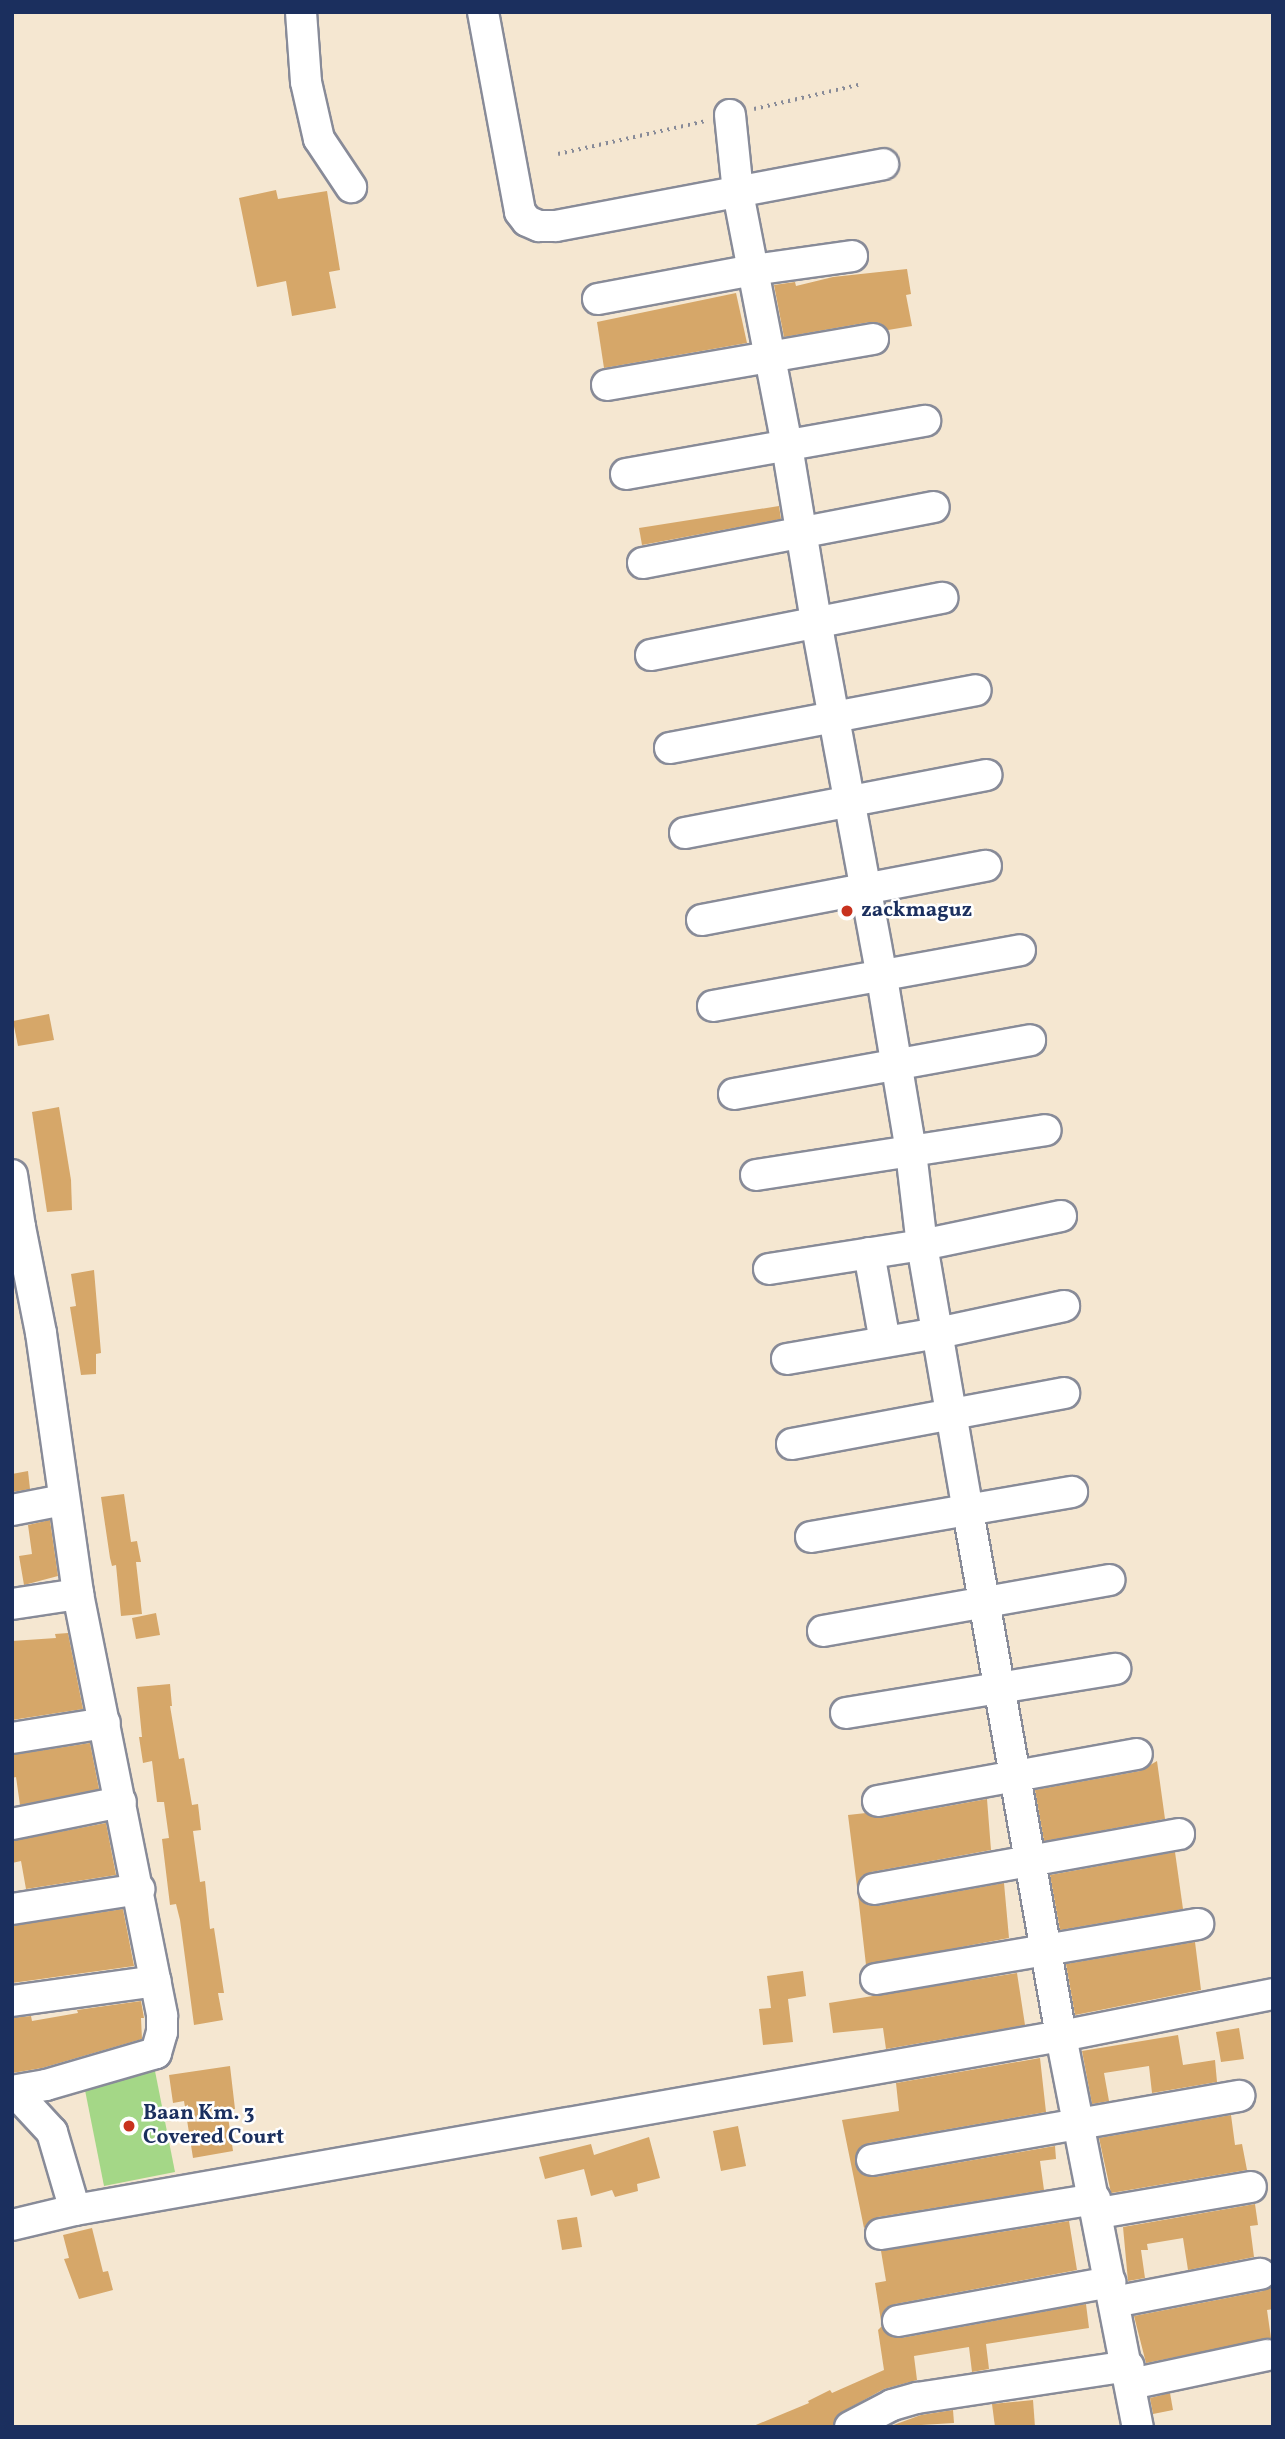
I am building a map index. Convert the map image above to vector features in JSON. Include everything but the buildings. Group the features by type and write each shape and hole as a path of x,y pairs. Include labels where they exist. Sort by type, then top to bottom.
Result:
{"street":[{"path":"301,12 306,82 312,112 320,139 351,187"},
{"path":"483,12 519,205 527,221 539,226 556,226 883,164"},
{"path":"730,115 738,192 787,446 816,621 882,978 911,1152 922,1245 951,1415 1062,2036 1138,2427"},
{"path":"598,299 753,270 852,256"},
{"path":"607,385 873,339"},
{"path":"626,474 925,421"},
{"path":"643,563 934,508"},
{"path":"651,655 942,598"},
{"path":"670,748 976,690"},
{"path":"685,833 986,775"},
{"path":"702,920 986,866"},
{"path":"713,1006 882,978 1020,950"},
{"path":"734,1094 1030,1040"},
{"path":"756,1175 1046,1130"},
{"path":"12,1175 16,1228 41,1333 78,1594 139,1889 162,2016 162,2032 156,2053 13,2091 52,2132"},
{"path":"769,1269 922,1245 1062,1216"},
{"path":"869,1253 884,1342"},
{"path":"787,1359 938,1333 1064,1306"},
{"path":"792,1444 1064,1393"},
{"path":"811,1537 1072,1492"},
{"path":"12,1510 63,1500"},
{"path":"823,1631 1110,1580"},
{"path":"12,1604 78,1594"},
{"path":"846,1713 1115,1669"},
{"path":"12,1738 105,1723"},
{"path":"878,1801 1137,1754"},
{"path":"12,1824 121,1802"},
{"path":"874,1889 1179,1834"},
{"path":"12,1909 139,1889"},
{"path":"876,1979 1198,1924"},
{"path":"12,2001 156,1981"},
{"path":"12,2225 75,2210 1062,2036 1273,1994"},
{"path":"62,2079 52,2132 75,2210"},
{"path":"872,2160 1078,2122 1240,2096"},
{"path":"881,2234 1251,2187"},
{"path":"898,2321 1260,2274"},
{"path":"850,2427 892,2405 917,2398 1130,2375 1266,2356"}],"green space":[{"name":"Baan Km. 3 Covered Court","path":"154,2066 175,2172 104,2186 83,2080"}],"place":[{"name":"zackmaguz","path":"847,911"},
{"name":"Baan Km. 3 Covered Court","path":"129,2126"}]}
